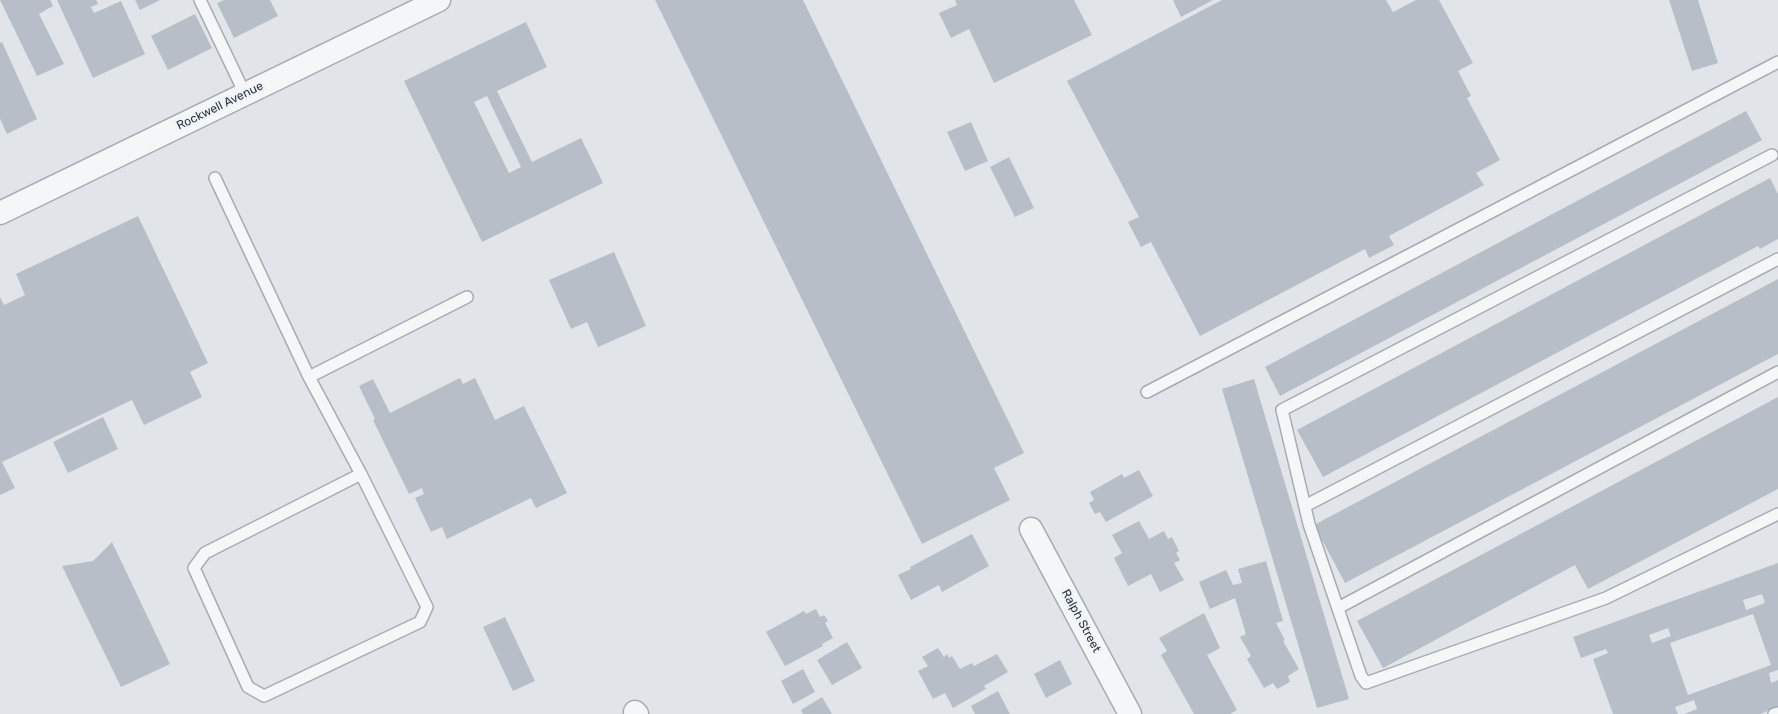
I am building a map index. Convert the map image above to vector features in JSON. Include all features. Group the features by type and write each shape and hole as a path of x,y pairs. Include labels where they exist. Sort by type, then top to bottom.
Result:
{"street":[{"name":"Rockwell Avenue","path":"0,212 439,0"},
{"name":"Ralph Street","path":"1031,529 1130,714"}],"lane":[{"path":"200,0 244,94"},
{"path":"1147,392 1778,62"},
{"path":"1772,155 1282,410 1309,524 1361,676 1366,683 1606,598 1778,514"},
{"path":"214,178 309,377 361,474 427,607 420,622 264,696 248,687 194,568 205,553 361,474"},
{"path":"1305,506 1778,259"},
{"path":"309,377 467,297"},
{"path":"1338,608 1778,372"},
{"path":"1774,714 1778,713"}],"building":[{"path":"0,0 50,0 53,6 39,14 64,64 37,76"},
{"path":"57,0 96,0 98,4 91,7 94,13 121,1 145,54 93,78"},
{"path":"135,0 160,0 140,10"},
{"path":"224,0 270,0 278,16 234,38 217,3"},
{"path":"655,0 803,0 1024,453 994,468 1010,500 922,544"},
{"path":"955,0 1074,0 1092,35 994,83 969,29 951,38 939,13 957,5"},
{"path":"1173,0 1213,0 1181,17"},
{"path":"1222,0 1386,0 1393,12 1416,0 1439,0 1473,63 1458,71 1471,96 1467,98 1500,160 1476,173 1484,185 1389,236 1394,245 1369,258 1365,249 1200,336 1151,242 1141,247 1128,222 1139,217 1067,81"},
{"path":"1669,0 1698,0 1718,63 1692,71"},
{"path":"195,14 212,48 168,70 151,36"},
{"path":"526,22 547,67 497,91 532,162 581,138 603,183 482,242 404,81","holes":["487,96 521,167 509,173 474,102"]},
{"path":"2,42 37,119 7,134 0,119 0,43"},
{"path":"1746,111 1762,140 1280,396 1265,367"},
{"path":"971,122 988,161 965,171 947,132"},
{"path":"1009,157 1034,208 1015,217 990,167"},
{"path":"1770,178 1778,194 1778,239 1760,249 1758,246 1323,477 1297,430"},
{"path":"138,216 208,363 190,372 202,397 144,425 132,400 2,462 15,488 0,495 0,297 4,305 25,295 16,274"},
{"path":"614,252 646,326 598,347 587,322 571,329 549,280"},
{"path":"1778,279 1778,354 1345,583 1314,525"},
{"path":"460,378 463,384 475,378 495,420 524,406 567,493 536,508 531,498 447,539 442,527 431,532 415,498 424,494 422,488 409,494 373,420 375,419 359,386 373,379 390,413"},
{"path":"1254,379 1349,699 1317,708 1222,389"},
{"path":"1778,397 1778,489 1588,589 1575,565 1383,668 1357,621"},
{"path":"103,417 118,449 68,473 53,442"},
{"path":"1139,470 1153,496 1106,522 1100,512 1095,514 1089,503 1094,500 1090,492 1122,474 1124,478"},
{"path":"1139,521 1149,539 1164,531 1168,539 1172,537 1179,551 1176,553 1180,560 1174,563 1184,580 1160,592 1151,574 1128,586 1114,558 1122,553 1112,535"},
{"path":"972,534 989,566 942,592 939,585 911,600 898,575"},
{"path":"112,542 170,664 121,687 62,566 93,561"},
{"path":"1266,561 1283,621 1276,623 1285,640 1283,641 1299,669 1288,676 1290,682 1277,689 1273,683 1264,688 1247,659 1251,656 1240,637 1246,634 1235,598 1210,609 1199,582 1226,570 1233,585 1242,583 1238,569"},
{"path":"1778,563 1778,670 1769,673 1771,683 1778,680 1778,707 1760,714 1684,714 1697,709 1694,700 1675,707 1678,714 1613,714 1593,659 1608,653 1606,649 1581,658 1573,637","holes":["1762,594 1765,603 1746,610 1743,600","1753,614 1771,665 1688,695 1670,643","1668,628 1671,636 1652,643 1649,635"]},
{"path":"816,609 820,617 824,615 828,621 825,623 833,638 822,644 823,646 785,666 766,632 804,611 806,614"},
{"path":"1204,613 1220,648 1207,655 1237,710 1230,714 1194,714 1161,655 1167,651 1159,638"},
{"path":"505,617 535,681 513,691 483,627"},
{"path":"847,642 862,668 832,685 817,660"},
{"path":"938,648 944,657 947,654 949,658 952,656 960,669 972,663 974,666 997,654 1008,672 984,686 986,689 953,708 945,693 933,699 918,671 928,666 922,657"},
{"path":"1060,660 1072,684 1046,698 1034,674"},
{"path":"803,669 815,692 793,704 781,681"},
{"path":"998,691 1010,714 975,714 971,706"},
{"path":"822,697 832,714 803,714 801,710"}]}
